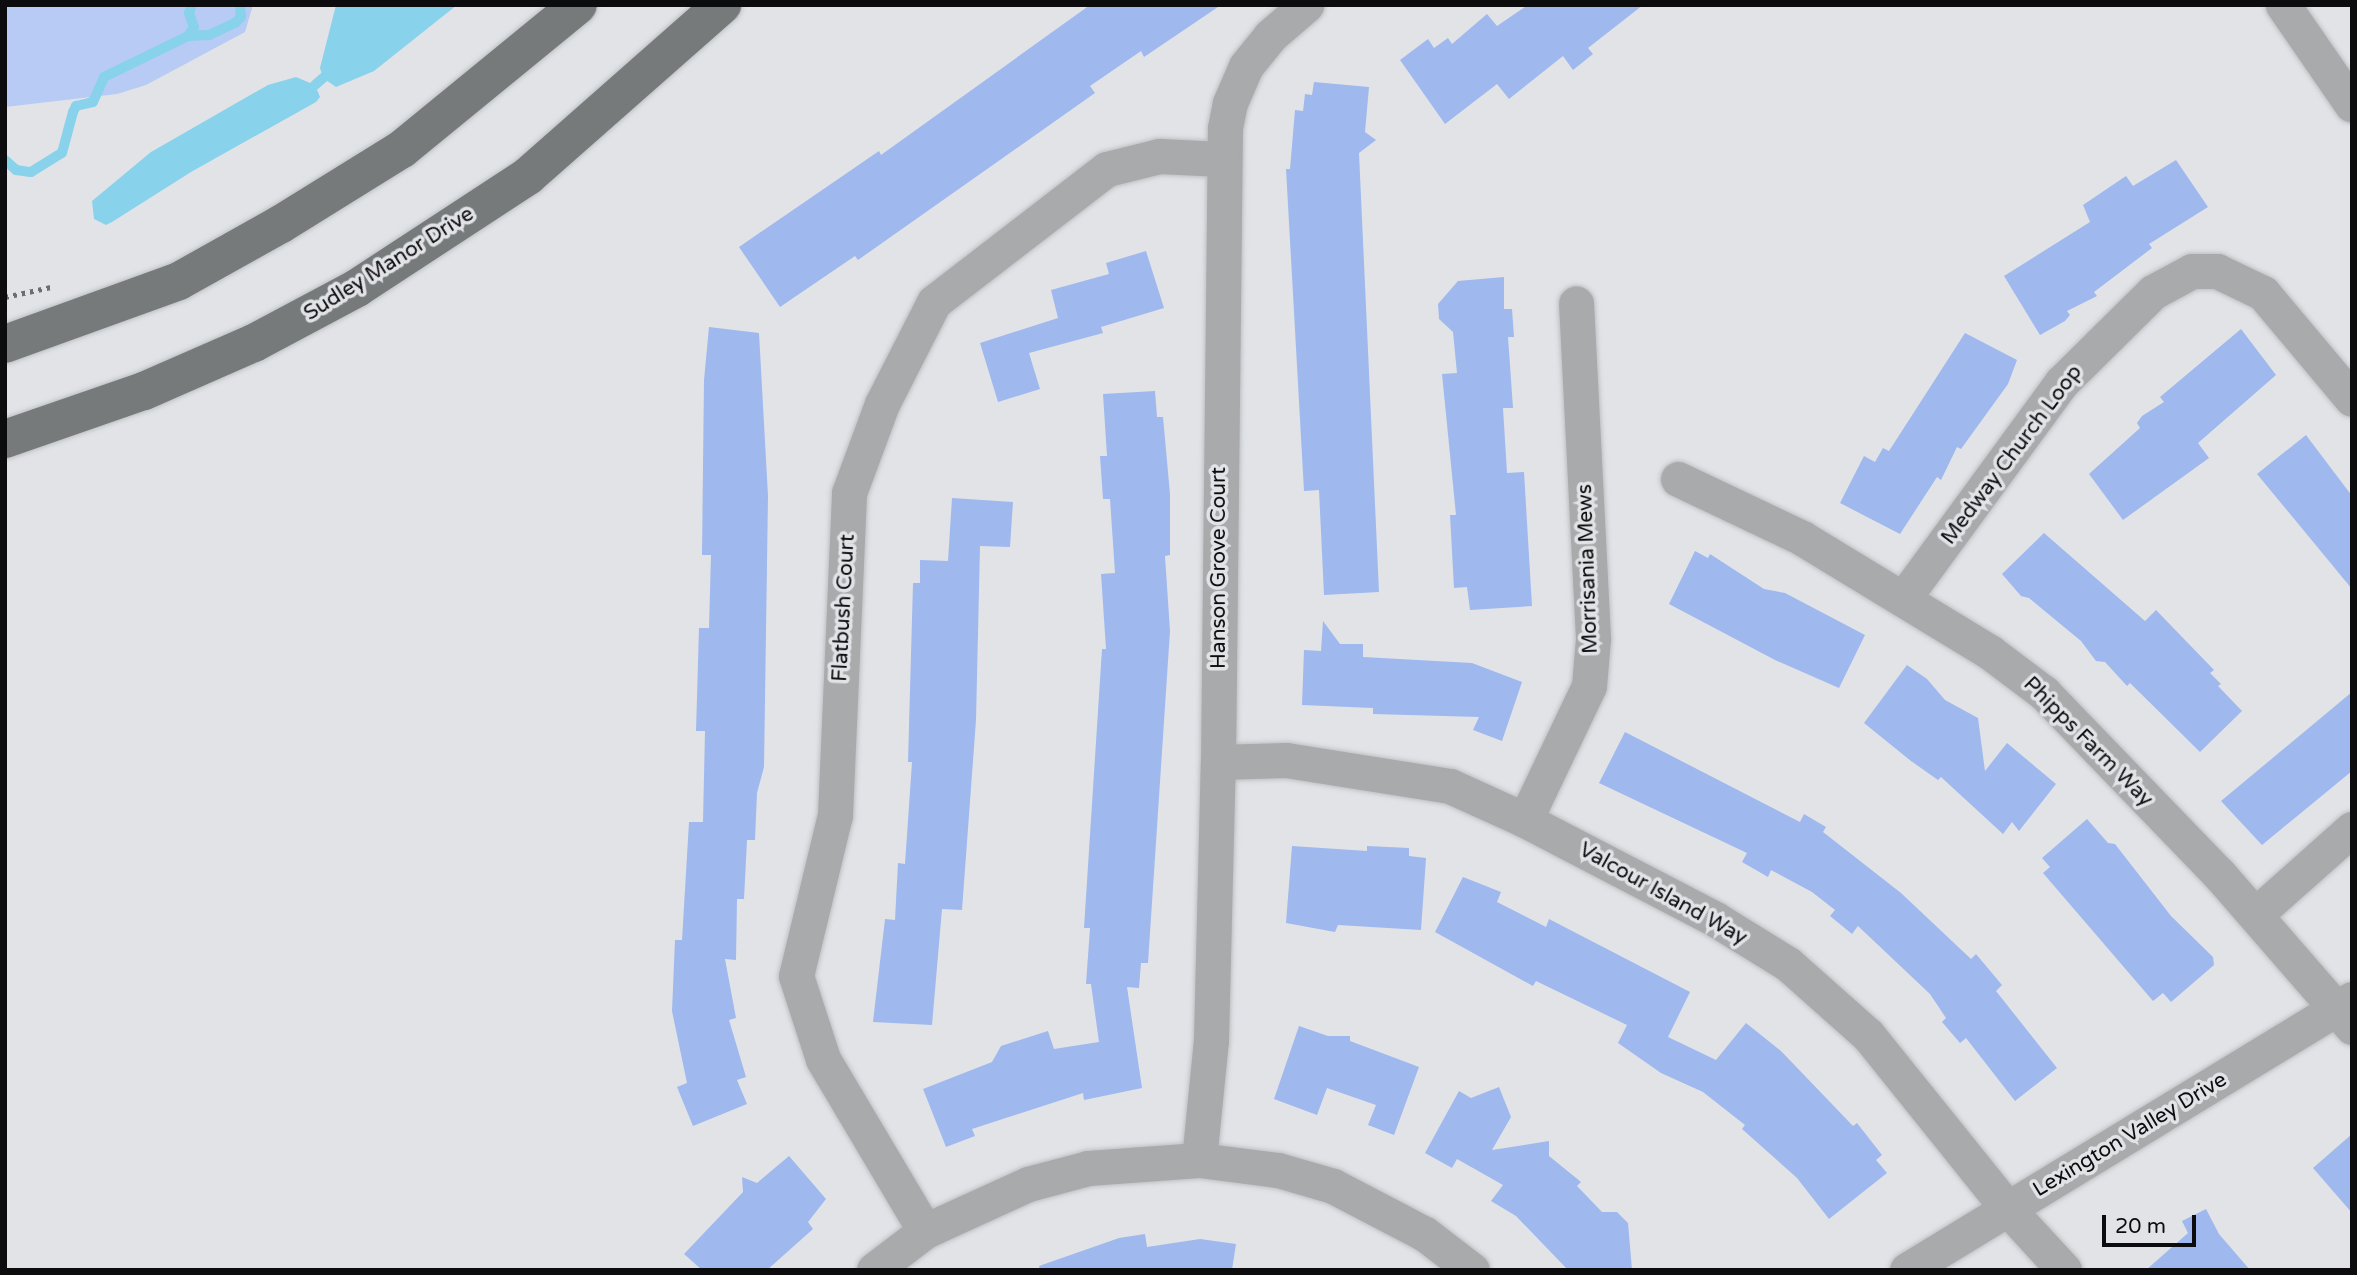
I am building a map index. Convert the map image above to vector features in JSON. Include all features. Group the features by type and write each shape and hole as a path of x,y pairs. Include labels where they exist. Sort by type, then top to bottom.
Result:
{"main road":[{"path":"5,344 179,281 281,224 402,149 578,5"},
{"name":"Sudley Manor Drive","path":"5,439 144,391 254,343 357,288 528,176 722,5"}],"street":[{"name":"Hanson Grove Court","path":"1199,1160 1211,1040 1218,762 1222,159 1230,103 1246,66 1270,36 1306,5"},
{"path":"2283,5 2352,105"},
{"name":"Flatbush Court","path":"925,1231 822,1059 796,976 835,815 849,493 882,404 934,302 1107,169 1159,156 1222,159"},
{"name":"Medway Church Loop","path":"1903,599 2062,382 2153,292 2192,271 2227,274 2263,293 2352,399"},
{"name":"Morrisania Mews","path":"1525,820 1590,686 1593,638 1576,303"},
{"name":"Phipps Farm Way","path":"1678,479 1802,538 1992,653 2044,693 2347,1012"},
{"name":"Valcour Island Way","path":"1218,762 1286,760 1450,786 1525,820 1715,919 1788,964 1868,1035 2008,1209 2064,1270"},
{"path":"2255,915 2352,830"},
{"name":"Lexington Valley Drive","path":"1907,1270 2347,1012"},
{"path":"874,1270 925,1231 982,1201 1088,1168 1199,1160 1278,1170 1333,1186 1425,1234 1472,1270"}],"path":[{"path":"5,297 55,286"}],"shaded area":[{"path":"5,5 253,5 245,32 146,85 117,94 5,107"},
{"path":"336,5 457,5 374,71 336,87 323,78 320,68"},
{"path":"296,77 315,85 320,97 316,102 191,172 112,222 106,225 94,219 92,201 151,152 268,85"}],"building":[{"path":"1090,5 1221,5 1144,57 1141,51 1090,86 1095,93 858,260 855,256 780,307 739,247 879,151 881,155"},
{"path":"1528,5 1643,5 1588,48 1593,54 1573,70 1563,56 1509,99 1497,84 1445,124 1400,60 1428,39 1434,48 1448,38 1452,44 1487,14 1497,26"},
{"path":"1314,82 1369,87 1365,132 1376,140 1359,153 1379,592 1324,595 1319,490 1304,491 1286,169 1290,169 1295,110 1303,111 1305,94 1312,95"},
{"path":"2176,160 2208,207 2149,244 2152,248 2094,292 2097,296 2067,311 2070,315 2065,321 2040,335 2004,276 2090,222 2083,205 2126,176 2133,186"},
{"path":"1146,251 1164,308 1101,327 1103,333 1029,353 1040,389 998,402 980,343 1058,318 1051,290 1109,274 1106,263"},
{"path":"1504,277 1504,309 1512,309 1514,337 1508,337 1513,408 1503,408 1507,473 1524,472 1532,606 1470,610 1467,587 1454,588 1450,515 1456,515 1442,374 1457,373 1453,332 1439,319 1438,304 1458,281"},
{"path":"709,327 759,333 768,496 764,767 757,793 755,840 747,840 744,899 737,899 736,960 725,959 736,1018 729,1020 746,1077 737,1080 747,1104 693,1126 677,1087 687,1083 672,1011 675,940 682,940 689,822 703,822 705,731 696,731 699,628 709,628 711,555 702,555 704,380"},
{"path":"2241,329 2276,375 2198,443 2209,458 2123,520 2089,474 2140,428 2137,423 2142,416 2164,402 2160,397"},
{"path":"1965,333 2017,360 2008,384 1961,449 1957,447 1941,480 1937,477 1900,534 1840,503 1864,456 1875,462 1883,448 1889,451"},
{"path":"1155,391 1157,417 1163,417 1170,494 1170,555 1165,556 1170,631 1148,963 1141,963 1139,988 1127,987 1142,1088 1084,1100 1083,1093 972,1129 975,1136 946,1147 923,1089 992,1062 1001,1046 1048,1031 1054,1049 1099,1042 1091,984 1086,984 1090,928 1084,928 1102,649 1106,649 1101,574 1115,573 1110,499 1103,499 1100,456 1107,456 1103,394"},
{"path":"2306,435 2352,496 2352,589 2257,474"},
{"path":"952,498 1013,502 1010,547 980,546 976,720 962,910 942,909 932,1025 873,1022 885,919 895,920 898,863 905,864 912,762 908,762 913,583 920,583 920,560 948,561"},
{"path":"2044,533 2145,621 2156,610 2214,670 2210,673 2221,684 2218,686 2242,711 2200,752 2130,683 2127,686 2105,662 2096,661 2081,641 2029,598 2021,596 2002,574"},
{"path":"1695,551 1708,558 1710,554 1764,589 1785,593 1865,635 1839,688 1775,660 1669,604"},
{"path":"1323,621 1340,644 1363,644 1363,657 1472,663 1522,682 1502,741 1473,730 1479,717 1373,714 1373,708 1302,705 1304,650 1321,651"},
{"path":"1907,665 1927,679 1945,700 1978,718 1985,771 2007,743 2056,784 2019,831 2012,822 2003,834 1941,777 1938,780 1864,723"},
{"path":"2352,692 2352,771 2262,845 2221,801"},
{"path":"1625,732 1800,822 1804,814 1826,827 1823,832 1901,893 1971,959 1976,954 2002,985 1996,991 2057,1068 2015,1101 1966,1038 1960,1043 1942,1022 1946,1018 1930,994 1858,926 1852,934 1830,916 1835,910 1812,892 1771,870 1768,877 1742,862 1747,853 1599,783"},
{"path":"2087,819 2108,843 2115,844 2171,916 2213,957 2214,965 2171,1002 2163,993 2153,1001 2043,873 2050,867 2042,858"},
{"path":"1292,846 1367,851 1367,846 1409,848 1409,856 1426,858 1421,930 1338,925 1335,932 1286,923"},
{"path":"1463,877 1501,892 1497,902 1546,927 1549,919 1690,992 1668,1037 1716,1060 1746,1023 1781,1051 1853,1126 1857,1123 1882,1155 1876,1160 1887,1173 1829,1219 1797,1178 1742,1129 1745,1125 1703,1092 1661,1073 1618,1043 1627,1025 1536,981 1533,986 1435,932"},
{"path":"1299,1026 1328,1036 1350,1036 1350,1041 1419,1067 1394,1135 1368,1125 1376,1105 1327,1088 1317,1115 1274,1099"},
{"path":"1499,1087 1511,1117 1492,1150 1549,1141 1549,1156 1581,1182 1577,1186 1602,1212 1617,1212 1628,1223 1632,1270 1568,1270 1516,1216 1491,1201 1503,1185 1457,1159 1452,1168 1425,1153 1459,1091 1471,1098"},
{"path":"2352,1134 2352,1213 2313,1168"},
{"path":"789,1156 826,1199 808,1222 813,1229 767,1270 702,1270 684,1254 743,1192 742,1177 757,1183"},
{"path":"2206,1209 2219,1234 2250,1270 2146,1270 2188,1233 2182,1221"},
{"path":"1145,1234 1147,1247 1200,1239 1236,1244 1232,1270 1040,1270 1039,1266 1119,1238"}],"waterway":[{"path":"188,36 194,27 189,13 192,5"},
{"path":"5,160 16,170 31,172 62,153 76,106 93,102 104,77 188,36 209,35 235,23 241,17 240,5"},
{"path":"315,85 323,78"}]}
